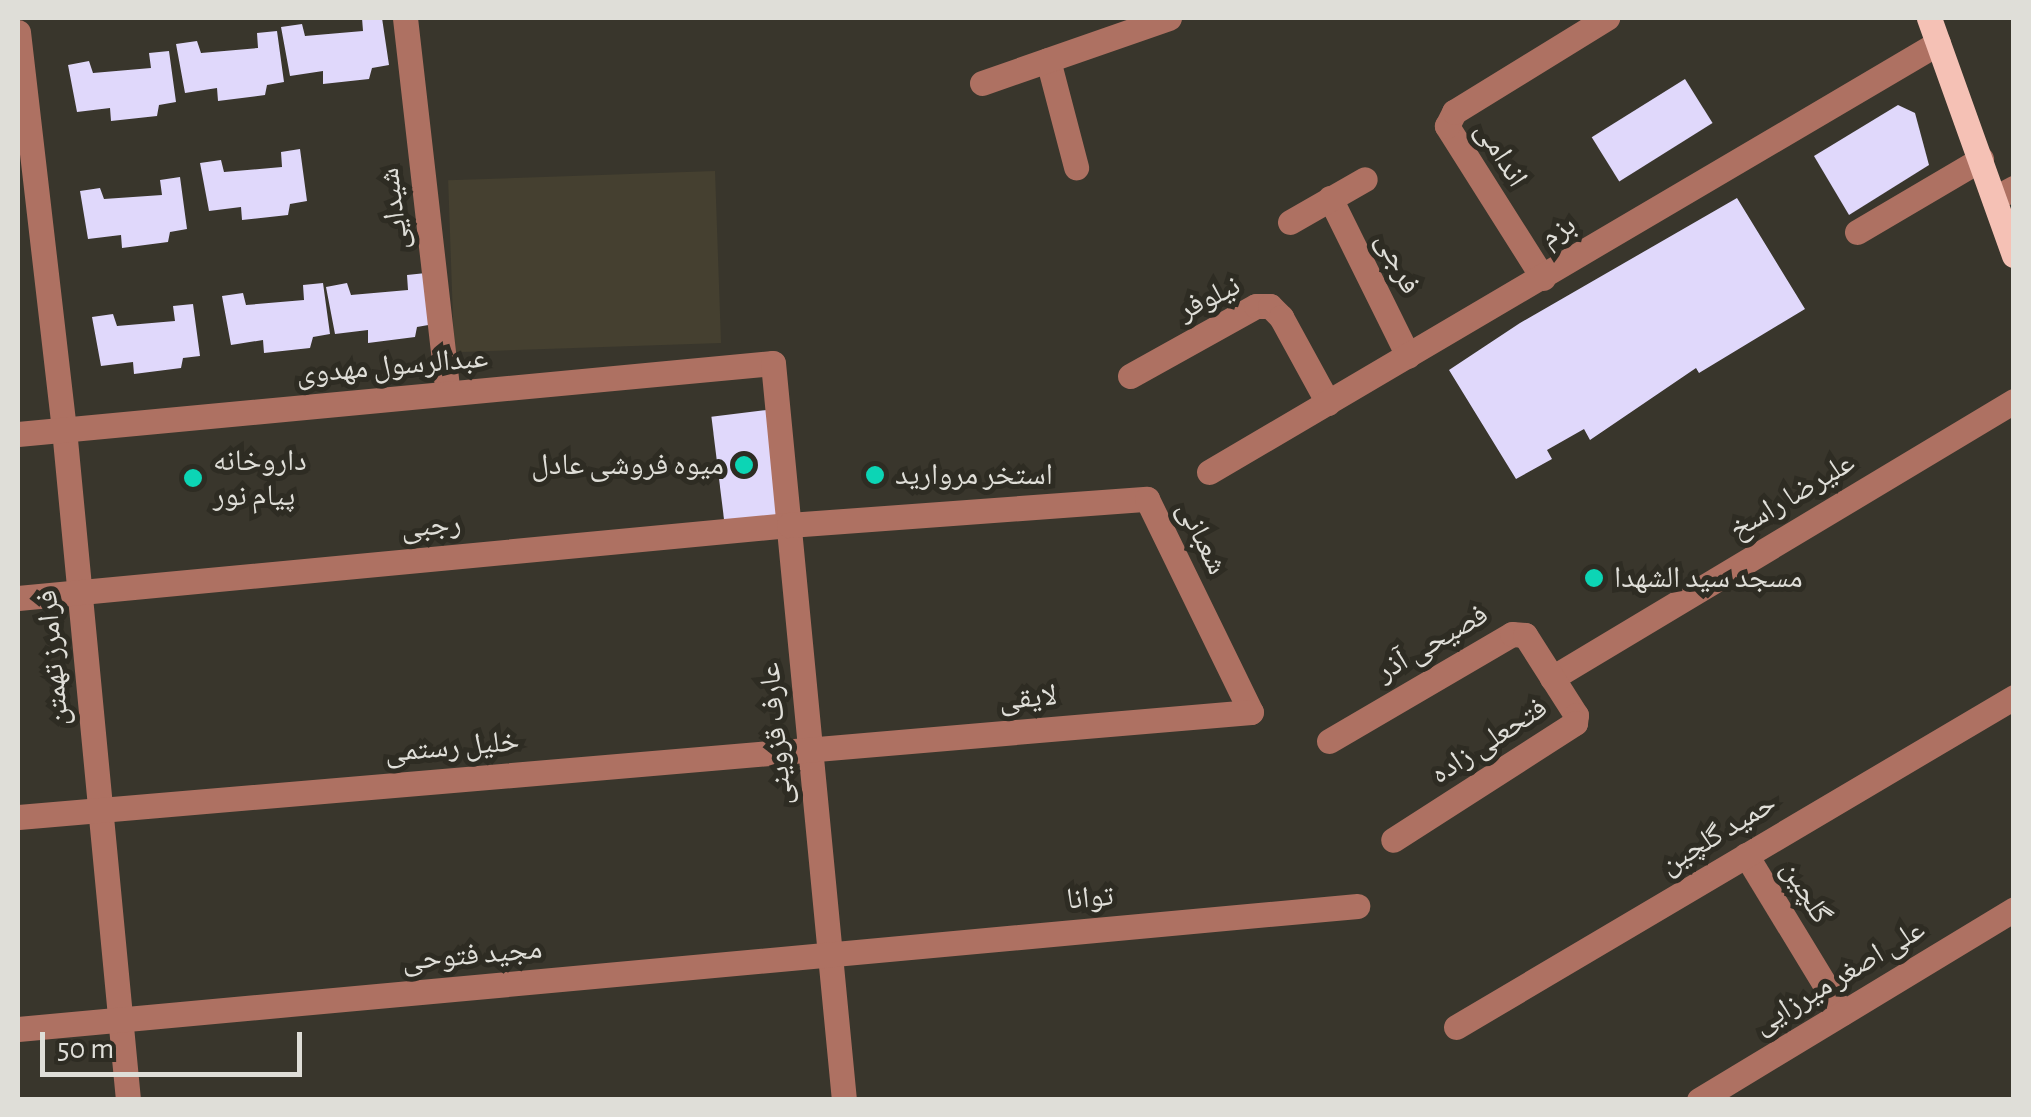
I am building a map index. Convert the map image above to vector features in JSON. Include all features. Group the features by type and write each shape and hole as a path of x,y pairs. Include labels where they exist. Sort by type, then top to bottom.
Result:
{"main road":[{"path":"1929,18 1938,30 1981,159 2003,193 2014,255"}],"street":[{"name":"شیدایی","path":"405,18 448,394"},
{"path":"982,83 1169,18"},
{"name":"اندامی","path":"1543,278 1446,126 1454,112 1607,18"},
{"path":"1938,30 2014,227"},
{"name":"بزم","path":"1208,472 1543,278 1938,30"},
{"name":"فرامرز تهمتن","path":"18,32 64,430 128,1100"},
{"path":"1048,60 1076,167"},
{"path":"1857,232 1981,159"},
{"path":"1290,222 1365,179"},
{"name":"فرجی","path":"1330,198 1408,356"},
{"name":"نیلوفر","path":"1130,376 1256,306 1270,306 1281,317 1328,403"},
{"name":"عبدالرسول مهدوی","path":"18,434 773,363"},
{"name":"عارف قزوینی","path":"773,363 844,1100"},
{"name":"علیرضا راسخ","path":"1552,678 2014,401"},
{"name":"شعبانی","path":"788,525 1147,499 1251,712"},
{"name":"رجبی","path":"18,598 788,525"},
{"name":"فصیحی آذر","path":"1328,741 1512,634 1525,635 1552,678"},
{"name":"فتحعلی زاده","path":"1393,840 1571,729 1576,715 1552,678"},
{"name":"حمید گلچین","path":"1456,1027 2014,697"},
{"name":"لایقی","path":"810,749 1251,712"},
{"name":"خلیل رستمی","path":"18,817 810,749"},
{"name":"گلچین","path":"1746,855 1842,1013"},
{"name":"توانا","path":"830,956 1356,906"},
{"name":"علی اصغر میرزایی","path":"1699,1100 2014,910"},
{"name":"مجید فتوحی","path":"18,1029 830,956"}],"shaded area":[{"path":"715,171 721,343 454,352 448,180"}],"building":[{"path":"362,18 382,18 389,65 372,68 369,79 323,84 323,71 290,76 281,27 302,24 305,36 363,31"},
{"path":"277,31 284,82 267,85 265,95 218,101 217,88 185,93 176,44 197,41 201,53 258,48 257,33"},
{"path":"169,51 176,102 159,105 157,116 111,121 110,108 77,112 68,65 89,61 93,73 151,68 149,53"},
{"path":"1685,79 1713,123 1619,181 1592,137"},
{"path":"1898,105 1915,113 1929,165 1849,215 1814,156"},
{"path":"300,149 307,201 290,204 288,215 242,220 241,207 209,211 200,163 221,160 224,172 282,167 281,152"},
{"path":"180,177 187,229 170,232 168,242 122,248 121,235 88,239 80,191 100,188 104,199 162,195 160,180"},
{"path":"1737,198 1805,309 1699,373 1696,368 1590,440 1584,429 1547,450 1552,459 1516,479 1449,370 1520,323"},
{"path":"426,273 434,324 417,327 415,337 368,343 368,330 335,334 326,287 347,283 351,295 408,290 407,275"},
{"path":"323,283 330,334 313,337 310,348 264,353 263,340 231,345 222,296 243,293 246,305 304,300 303,285"},
{"path":"193,304 200,356 183,358 181,368 134,374 133,362 101,366 92,317 113,314 117,326 175,321 173,306"},
{"name":"میوه فروشی عادل","path":"767,410 780,515 724,522 711,417"}],"place":[{"name":"میوه فروشی عادل","path":"744,465"},
{"name":"استخر مروارید","path":"875,475"},
{"name":"داروخانه پیام نور","path":"193,478"},
{"name":"مسجد سید الشهدا","path":"1594,578"}]}
